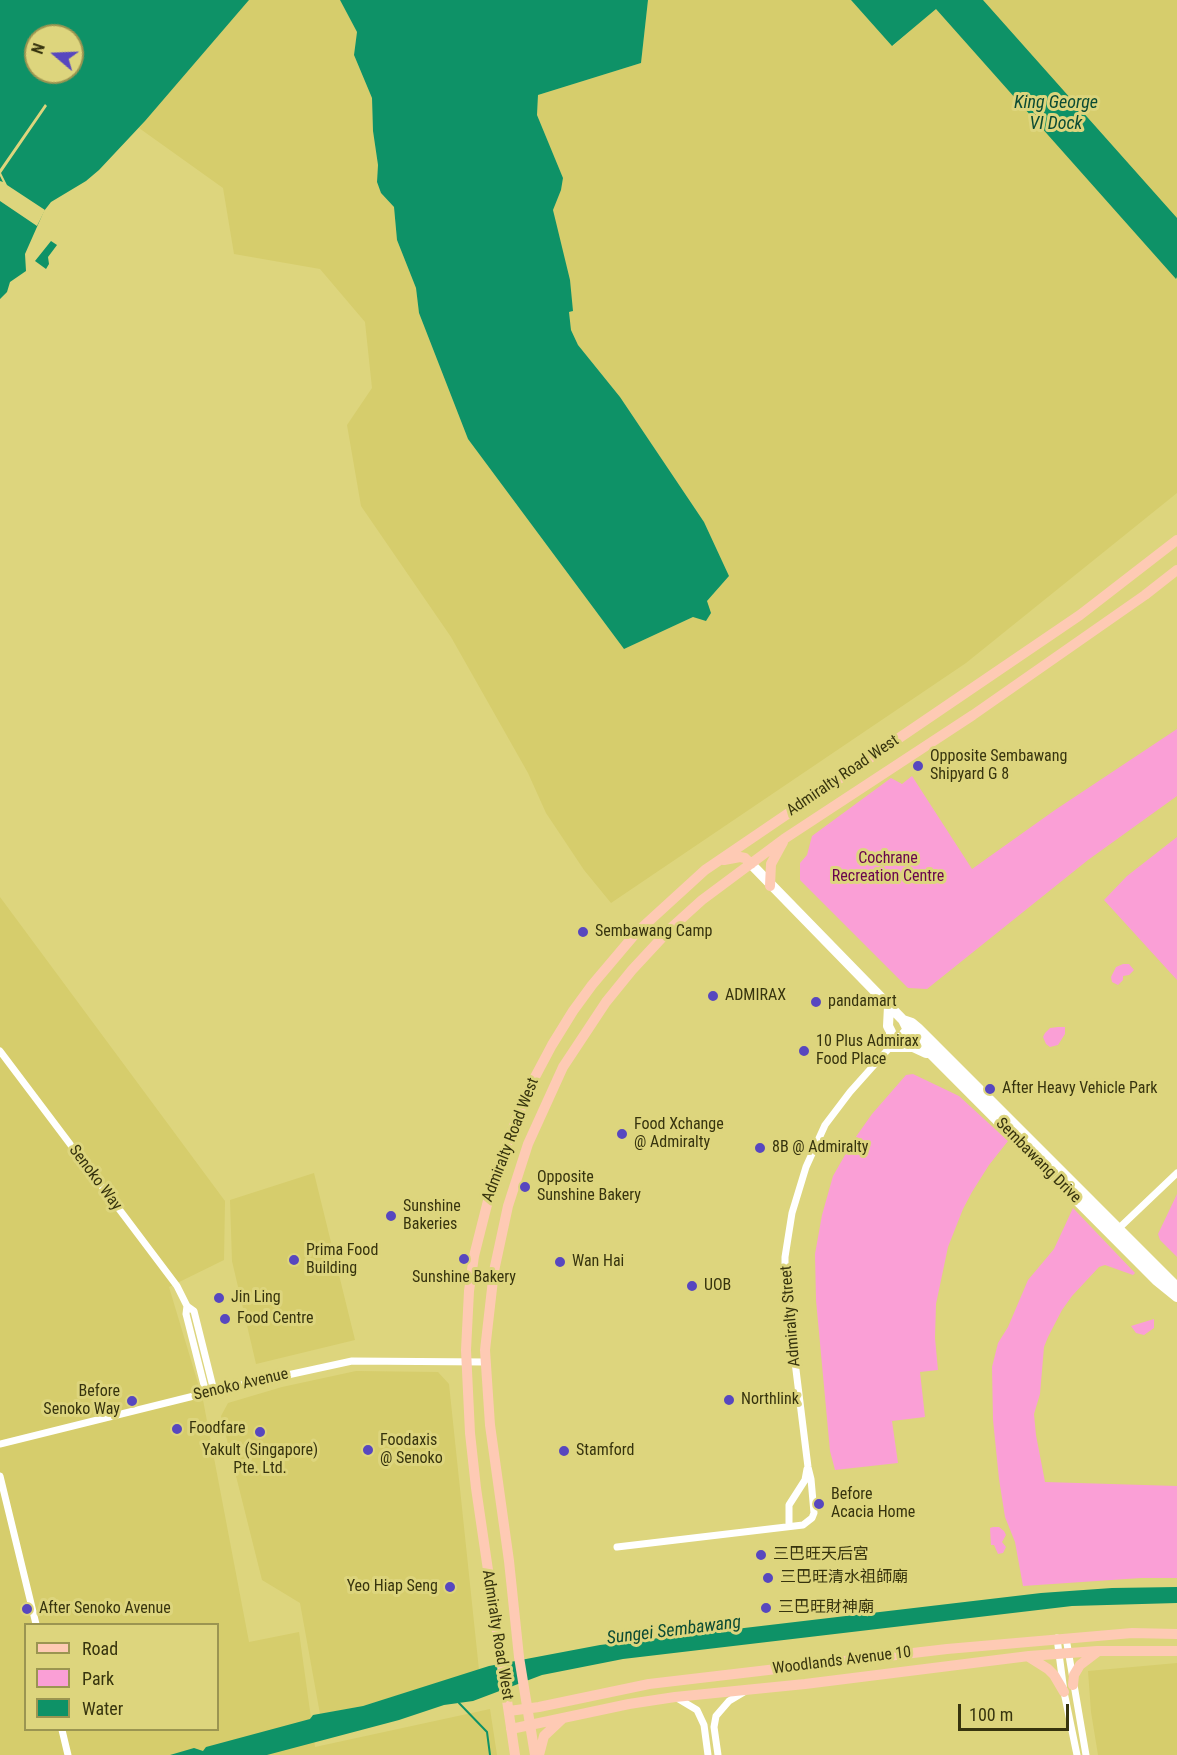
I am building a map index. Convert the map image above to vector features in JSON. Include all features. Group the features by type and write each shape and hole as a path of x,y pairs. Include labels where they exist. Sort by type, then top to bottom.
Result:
{"main road":[{"name":"Admiralty Road West","path":"515,1755 476,1488 466,1361 470,1291 480,1227 497,1167 527,1092 573,1011 636,933 678,893 720,860 1080,615 1177,540"},
{"name":"Admiralty Road West","path":"537,1755 519,1657 509,1561 490,1425 486,1362 487,1318 508,1206 528,1144 563,1067 606,1002 653,946 694,907 784,839 973,715 1177,570"},
{"path":"770,886 771,864 784,839"},
{"path":"720,860 740,857 745,858 750,864"},
{"name":"Sembawang Drive","path":"750,864 1115,1232 1156,1280 1177,1297"},
{"path":"889,1006 890,1047 913,1047 932,1055"},
{"name":"Sembawang Drive","path":"907,1024 932,1055 1115,1232 1177,1287"},
{"name":"Woodlands Avenue 10","path":"509,1711 649,1684 946,1649 1132,1633 1177,1634"},
{"name":"Woodlands Avenue 10","path":"512,1729 629,1704 675,1697 805,1684 1029,1656 1097,1651 1177,1650"},
{"path":"1029,1656 1069,1688 1080,1665 1097,1651"},
{"path":"537,1755 544,1736 562,1719"}],"street":[{"name":"Admiralty Street","path":"616,1547 789,1526 807,1523 812,1518 813,1497 785,1281 785,1257 792,1213 806,1167 825,1125 907,1024"},
{"name":"Senoko Way","path":"0,1051 172,1279 187,1306 186,1314 210,1392"},
{"path":"1115,1232 1177,1173"},
{"name":"Senoko Avenue","path":"0,1444 210,1392 352,1361 486,1362"},
{"path":"789,1526 789,1505 805,1480 808,1467"},
{"path":"0,1476 36,1623"},
{"path":"1062,1638 1077,1755"},
{"path":"1063,1654 1086,1755"},
{"path":"718,1755 714,1727 716,1716 729,1701 749,1689"},
{"path":"675,1697 697,1710 704,1725 708,1755"},
{"path":"62,1731 68,1755"}],"shaded area":[{"path":"249,0 340,0 357,32 354,55 372,98 373,131 378,165 377,182 381,193 394,207 397,240 416,288 419,313 468,439 624,649 693,617 729,576 704,522 620,397 578,345 571,330 569,312 573,311 553,210 563,178 537,115 538,95 641,63 648,0 851,0 893,46 945,0 1177,0 1177,493 966,663 611,903 584,870 546,813 528,773 451,637 361,506 347,425 372,388 365,322 320,269 234,254 223,188 139,128"},
{"path":"0,897 225,1201 224,1260 169,1287 203,1400 249,1642 299,1632 315,1747 490,1709 497,1755 0,1755"},
{"path":"314,1173 355,1340 256,1364 232,1261 230,1200"},
{"path":"356,1371 438,1372 449,1384 479,1670 363,1706 320,1714 300,1603 262,1580 221,1416 228,1403 282,1387"},
{"path":"1177,1663 1177,1755 1098,1755 1091,1712 1088,1671"}],"green space":[{"name":"Cochrane Recreation Centre","path":"1177,729 1177,796 1088,860 927,989 908,988 800,880 800,863 807,855 812,836 891,778 902,784 912,776 972,869 1055,810"},
{"path":"1177,837 1177,980 1104,900 1127,876"},
{"path":"1129,964 1134,970 1129,975 1123,976 1123,980 1118,985 1112,982 1111,977 1116,967"},
{"path":"1065,1027 1065,1034 1058,1045 1050,1047 1043,1037 1050,1028"},
{"path":"913,1074 959,1096 1008,1141 972,1192 948,1247 936,1304 935,1338 938,1370 920,1372 925,1417 892,1421 898,1463 835,1470 830,1451 816,1300 815,1254 822,1215 833,1176 853,1141 872,1114 906,1075"},
{"path":"1177,1194 1177,1257 1160,1240 1158,1234"},
{"path":"1073,1208 1135,1273 1133,1275 1105,1265 1099,1267 1072,1296 1048,1337 1044,1347 1040,1394 1034,1414 1045,1482 1177,1486 1177,1578 1141,1578 1023,1586 1015,1542 1005,1517 999,1479 993,1420 992,1367 998,1343 1008,1327 1028,1280 1054,1249"},
{"path":"1154,1319 1154,1328 1144,1335 1136,1333 1131,1326"},
{"path":"999,1527 1006,1535 1002,1542 1006,1547 1003,1553 998,1554 994,1545 991,1545 990,1528"}],"water":[{"path":"0,0 249,0 145,121 99,170 86,181 51,202 44,211 25,254 26,271 10,282 7,292 0,299"},
{"path":"340,0 648,0 641,63 538,95 537,115 563,178 553,210 570,280 573,311 569,312 571,330 578,345 620,397 704,522 729,576 707,601 711,613 706,621 693,617 624,649 468,439 419,313 416,288 397,240 394,207 381,193 377,182 378,165 373,131 372,98 354,55 357,32"},
{"name":"King George VI Dock","path":"851,0 983,0 1177,218 1176,279 936,9 892,46"},
{"path":"51,241 57,245 48,257 49,264 46,269 35,261"},
{"path":"1177,1587 1177,1603 1072,1606 623,1659 542,1675 473,1701 444,1705 399,1720 267,1755 170,1755 194,1748 203,1751 206,1747 310,1719 313,1715 363,1706 489,1666 600,1645 1041,1593 1112,1588"}],"pier":[{"path":"45,104 47,106 1,173 7,185 45,210 37,226 0,201 0,181 3,182 0,169"}],"waterway":[{"path":"459,1703 487,1732 490,1755"}],"place":[{"name":"Opposite Sembawang Shipyard G 8","path":"918,766"},
{"name":"Sembawang Camp","path":"583,932"},
{"name":"ADMIRAX","path":"713,996"},
{"name":"pandamart","path":"816,1002"},
{"name":"10 Plus Admirax Food Place","path":"804,1051"},
{"name":"After Heavy Vehicle Park","path":"990,1089"},
{"name":"Food Xchange @ Admiralty","path":"622,1134"},
{"name":"8B @ Admiralty","path":"760,1148"},
{"name":"Opposite Sunshine Bakery","path":"525,1187"},
{"name":"Sunshine Bakeries","path":"391,1216"},
{"name":"Sunshine Bakery","path":"464,1259"},
{"name":"Prima Food Building","path":"294,1260"},
{"name":"Wan Hai","path":"560,1262"},
{"name":"UOB","path":"692,1286"},
{"name":"Jin Ling","path":"219,1298"},
{"name":"Food Centre","path":"225,1319"},
{"name":"Northlink","path":"729,1400"},
{"name":"Before Senoko Way","path":"132,1401"},
{"name":"Foodfare","path":"177,1429"},
{"name":"Yakult (Singapore) Pte. Ltd.","path":"260,1432"},
{"name":"Foodaxis @ Senoko","path":"368,1450"},
{"name":"Stamford","path":"564,1451"},
{"name":"Before Acacia Home","path":"819,1504"},
{"name":"三巴旺天后宮","path":"761,1555"},
{"name":"三巴旺清水祖師廟","path":"768,1578"},
{"name":"Yeo Hiap Seng","path":"450,1587"},
{"name":"三巴旺財神廟","path":"766,1608"},
{"name":"After Senoko Avenue","path":"27,1609"}],"water label":[{"name":"Sungei Sembawang","path":"674,1631"}]}
